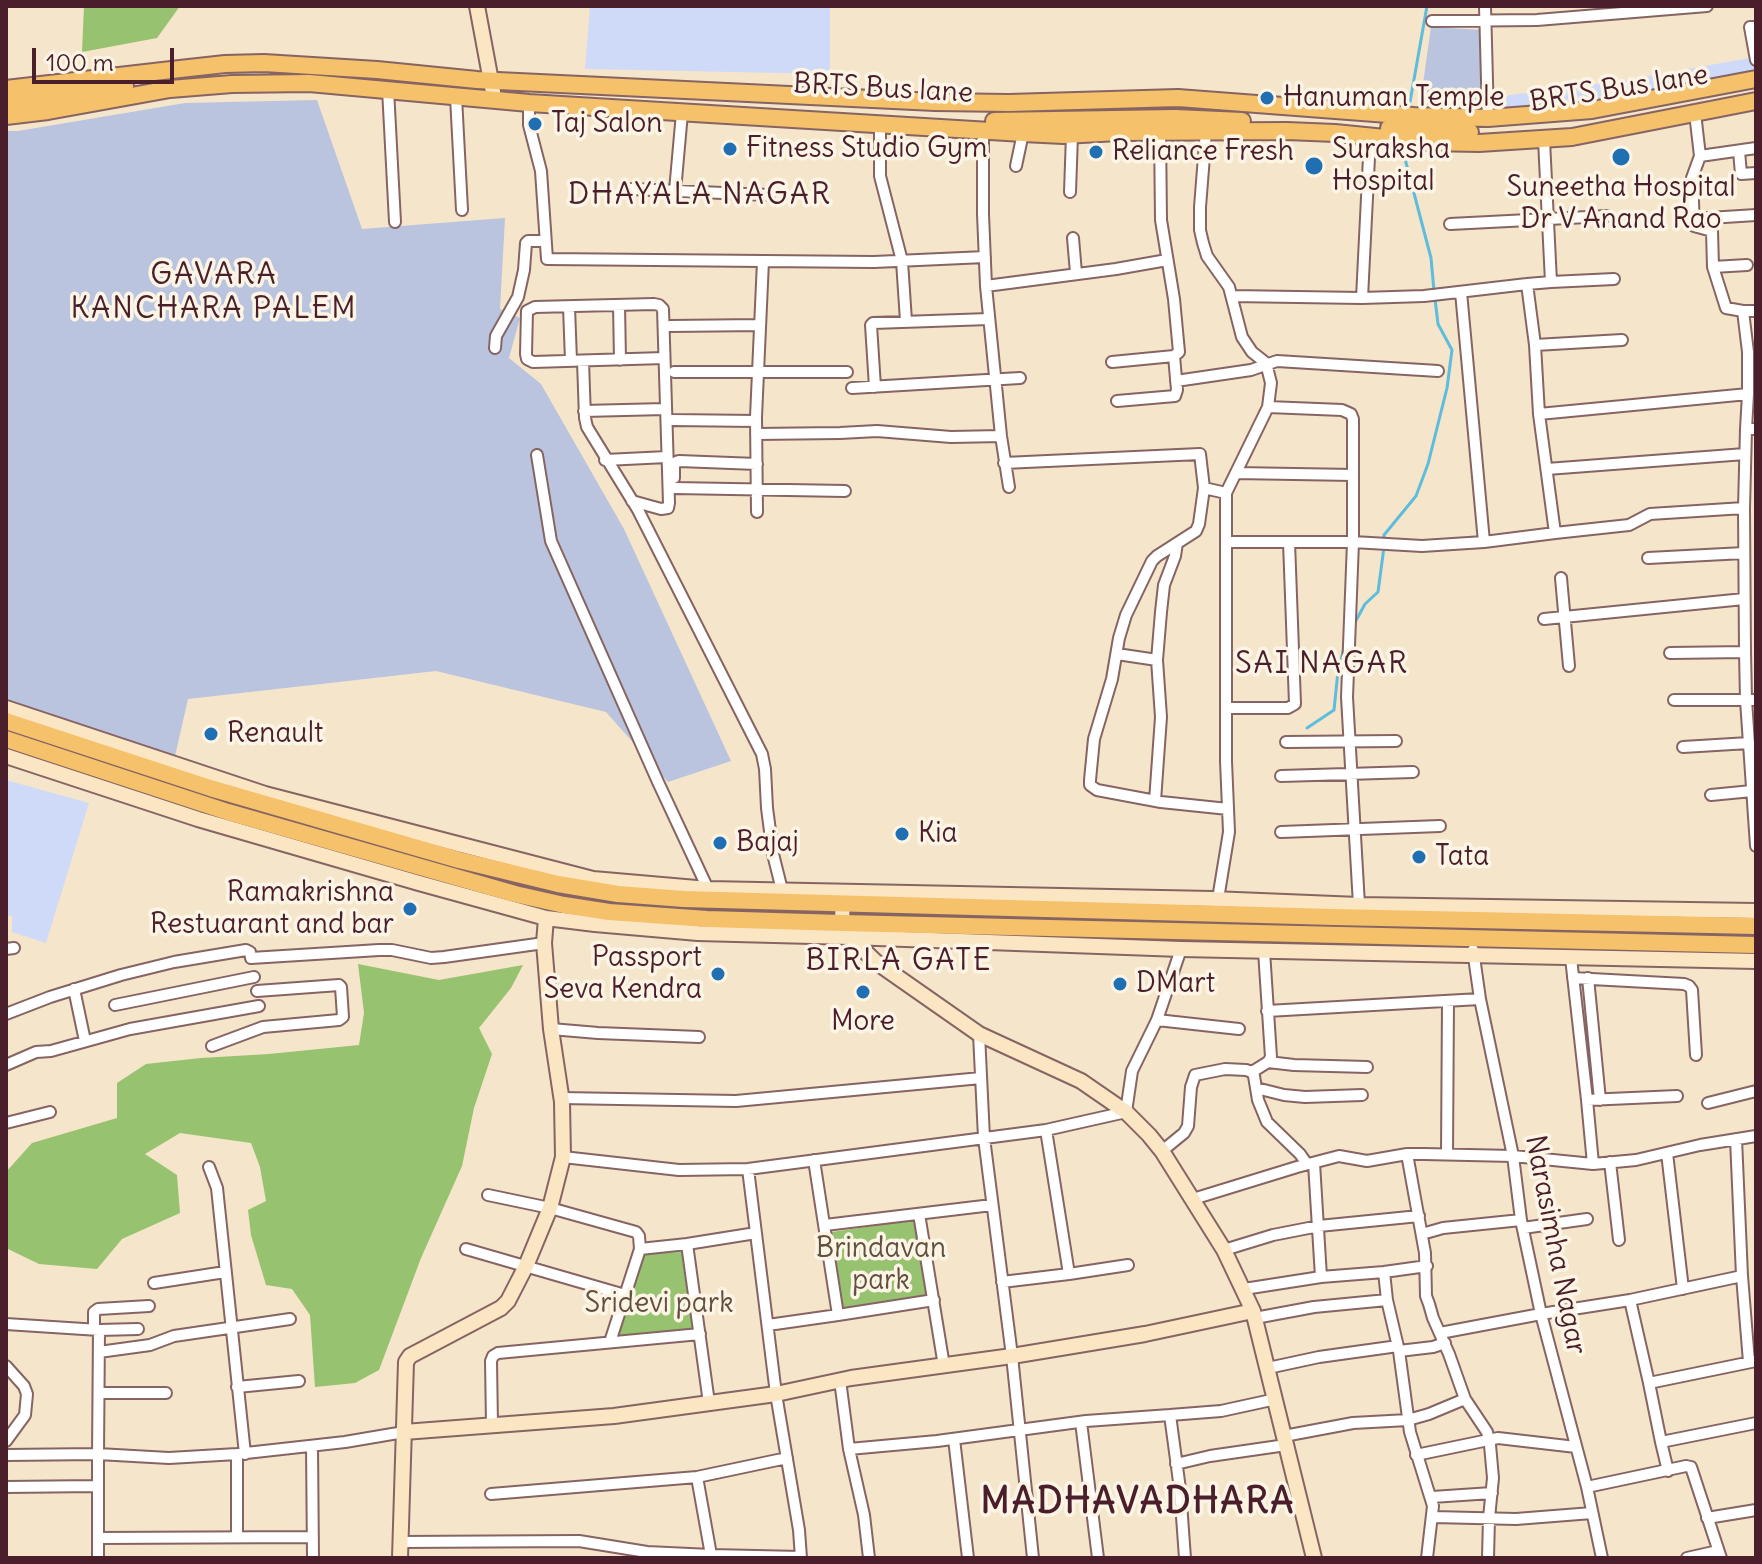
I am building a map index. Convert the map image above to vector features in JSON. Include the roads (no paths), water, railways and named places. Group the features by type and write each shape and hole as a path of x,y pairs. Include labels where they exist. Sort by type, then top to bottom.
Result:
{"main road":[{"path":"6,89 210,66 264,63 377,70 493,90 1009,103 1178,98 1414,116 1488,118 1649,107 1756,79"},
{"name":"BRTS Bus lane","path":"6,101 161,81 313,74 493,90 986,121 1175,118 1468,132 1583,126 1649,107 1756,92"},
{"path":"6,116 170,89 309,83 456,97 493,90 529,103 983,131 1072,135 1287,131 1479,143 1544,140 1600,132 1756,101"},
{"path":"6,721 210,788 459,860 592,891 653,897 843,897 1349,918 1756,926"},
{"path":"6,739 228,812 515,894 609,912 846,930 1472,947 1756,945"}],"street":[{"path":"477,6 493,90"},
{"path":"1485,6 1488,118"},
{"path":"1432,21 1537,20 1707,6"},
{"path":"1756,27 1750,27 1756,60"},
{"path":"388,89 395,222"},
{"path":"456,97 462,210"},
{"path":"529,103 529,125 541,171 547,259 902,261 985,257"},
{"path":"675,191 682,113"},
{"path":"1695,113 1700,156 1692,178 1694,226 1712,231 1713,267 1726,308 1756,311"},
{"path":"880,125 880,176 902,261 906,321"},
{"path":"983,131 986,286 1009,487"},
{"path":"1112,362 1174,356 1180,349 1161,220 1160,131"},
{"path":"1206,131 1200,230 1207,256 1229,287 1242,337 1252,352 1266,363 1271,383 1268,407 1226,493 1229,832 1218,899"},
{"path":"1016,166 1023,133"},
{"path":"1070,192 1072,135"},
{"path":"1362,298 1370,137"},
{"path":"1544,140 1551,282"},
{"path":"1700,156 1756,148"},
{"path":"1739,151 1741,174 1756,173"},
{"path":"631,189 769,195"},
{"path":"1693,219 1756,215"},
{"path":"1450,224 1607,216"},
{"path":"1073,238 1076,273"},
{"path":"495,348 496,336 518,297 526,243 545,241"},
{"path":"986,286 1167,260"},
{"path":"757,512 756,421 763,261"},
{"path":"1713,267 1747,265"},
{"path":"1232,296 1424,296 1527,284 1614,279"},
{"path":"1527,284 1539,414 1555,533"},
{"path":"1461,292 1484,542"},
{"path":"632,501 668,508 663,309 654,304 535,307 527,311 526,354 527,359 533,362 664,358"},
{"path":"619,305 620,360"},
{"path":"569,307 571,361"},
{"path":"1743,311 1751,429 1744,504 1744,553 1750,622 1745,652 1751,700 1749,743 1756,846"},
{"path":"875,387 871,325 876,321 989,319"},
{"path":"670,326 760,325"},
{"path":"1535,345 1622,340"},
{"path":"1117,401 1175,396 1174,356"},
{"path":"583,361 587,427 632,501 762,754 773,854 782,890"},
{"path":"1176,381 1251,370 1277,361 1438,371"},
{"path":"674,372 847,372"},
{"path":"852,388 1020,378"},
{"path":"1539,414 1748,394"},
{"path":"1268,407 1342,410 1351,414 1353,419 1353,542 1347,697 1359,905"},
{"path":"584,411 665,409"},
{"path":"672,420 756,421"},
{"path":"756,434 892,431 951,437 1001,436"},
{"path":"1004,463 1200,454 1204,488 1199,524 1196,531 1152,561 1126,615 1109,691 1094,739 1090,785 1097,790 1155,801 1228,809"},
{"path":"537,455 551,541 708,889"},
{"path":"605,460 667,457"},
{"path":"1547,469 1749,458"},
{"path":"675,507 676,462 757,464"},
{"path":"1236,473 1353,475"},
{"path":"674,488 845,491"},
{"path":"1204,488 1226,493"},
{"path":"1226,542 1353,542 1422,546 1484,542 1629,525 1650,514 1756,500"},
{"path":"1226,708 1288,708 1295,704 1289,542"},
{"path":"1155,801 1161,717 1157,660 1164,585 1177,543"},
{"path":"1648,558 1744,553"},
{"path":"1561,578 1569,666"},
{"path":"1544,619 1748,594"},
{"path":"1670,653 1745,652"},
{"path":"1117,654 1157,660"},
{"path":"1674,700 1751,700"},
{"path":"6,708 265,794 593,879 708,889 782,890 843,897 1218,899 1359,905 1756,911"},
{"path":"1286,742 1396,741"},
{"path":"1683,747 1749,743"},
{"path":"6,756 198,819 546,918 641,930 698,933 846,930 1264,951 1472,947 1571,958 1756,961"},
{"path":"1281,776 1413,772"},
{"path":"1711,795 1752,791"},
{"path":"1281,832 1440,826"},
{"path":"843,897 846,930 876,962 979,1034 1081,1081 1126,1112 1162,1151 1224,1250 1254,1314 1314,1558"},
{"path":"400,1558 406,1362 410,1356 501,1308 526,1266 550,1208 563,1157 561,1098 551,1029 544,943 546,918"},
{"path":"251,958 392,950 431,958 544,943"},
{"name":"Narasimha Nagar","path":"1472,947 1541,1314 1587,1487 1602,1558"},
{"path":"1126,1112 1132,1071 1157,1020 1181,949"},
{"path":"6,1014 121,975 246,950 250,952 263,1027"},
{"path":"1252,1072 1268,1062 1271,1051 1264,951"},
{"path":"1571,958 1593,1164"},
{"path":"115,1005 254,977"},
{"path":"1573,978 1689,986 1692,990 1696,1055"},
{"path":"1588,978 1600,1100"},
{"path":"212,1046 263,1027 341,1019 343,1015 341,987 336,984 257,991"},
{"path":"74,989 85,1041"},
{"path":"1267,1011 1480,999"},
{"path":"1447,1154 1448,1001"},
{"path":"6,1065 36,1052 51,1051 130,1029 259,1006"},
{"path":"1157,1020 1239,1029"},
{"path":"551,1029 699,1037"},
{"path":"979,1034 984,1138 1012,1356 1033,1558"},
{"path":"1268,1062 1367,1067"},
{"path":"1162,1151 1188,1126 1195,1075 1225,1069 1252,1072"},
{"path":"1252,1072 1267,1122 1311,1164 1319,1226 1321,1277"},
{"path":"561,1098 736,1101 981,1078"},
{"path":"1256,1088 1305,1097 1362,1095"},
{"path":"1708,1103 1756,1091"},
{"path":"1587,1100 1677,1096"},
{"path":"6,1123 50,1112"},
{"path":"563,1157 679,1170 748,1169 1046,1130 1126,1112"},
{"path":"1046,1130 1069,1274"},
{"path":"1193,1199 1339,1156 1367,1161 1407,1154 1513,1156 1593,1164 1636,1160 1756,1136"},
{"path":"1649,1383 1752,1361 1742,1276 1736,1139"},
{"path":"1667,1153 1683,1289"},
{"path":"1407,1154 1427,1266 1426,1296 1465,1399 1489,1438 1492,1493 1488,1558"},
{"path":"814,1160 838,1315"},
{"path":"1610,1162 1619,1240"},
{"path":"209,1167 217,1188 237,1387 241,1454 237,1536"},
{"path":"400,1542 579,1541 647,1555 801,1557 776,1394 748,1169"},
{"path":"488,1195 550,1208 636,1232 640,1249 610,1342"},
{"path":"825,1225 992,1205"},
{"path":"919,1214 944,1366"},
{"path":"1224,1250 1273,1235 1319,1226 1419,1216"},
{"path":"1422,1234 1443,1228 1587,1219"},
{"path":"640,1249 756,1233"},
{"path":"687,1244 709,1403"},
{"path":"466,1249 625,1295"},
{"path":"1002,1282 1128,1265"},
{"path":"1244,1289 1427,1266"},
{"path":"154,1283 225,1272"},
{"path":"1384,1272 1387,1300 1399,1348 1408,1420 1416,1455 1432,1497 1433,1517 1426,1558"},
{"path":"1268,1368 1350,1352 1433,1347 1442,1338 1541,1314 1630,1300 1742,1276"},
{"path":"768,1325 934,1300"},
{"path":"6,1366 27,1394 25,1415 6,1449 169,1458 241,1454 404,1432 614,1416 776,1394 840,1380 1012,1356 1254,1314 1387,1300"},
{"path":"1630,1300 1668,1471"},
{"path":"98,1558 99,1352 94,1312 98,1309 149,1306"},
{"path":"99,1352 150,1345 174,1336 290,1319"},
{"path":"6,1324 96,1330 138,1329"},
{"path":"492,1425 491,1361 498,1353 700,1334"},
{"path":"840,1380 869,1558"},
{"path":"237,1387 299,1381"},
{"path":"99,1393 166,1393"},
{"path":"849,1449 1081,1422 1221,1411 1276,1399"},
{"path":"1176,1464 1353,1423 1408,1420 1465,1399"},
{"path":"1170,1415 1185,1558"},
{"path":"1081,1422 1098,1558"},
{"path":"1661,1442 1756,1423"},
{"path":"1416,1455 1489,1438 1576,1447"},
{"path":"954,1439 968,1558"},
{"path":"312,1446 313,1558"},
{"path":"491,1494 697,1477 787,1458"},
{"path":"1587,1487 1691,1467 1719,1554 1687,1558"},
{"path":"697,1477 711,1555"},
{"path":"6,1487 97,1486"},
{"path":"1432,1497 1492,1493"},
{"path":"1707,1518 1756,1510"},
{"path":"1433,1517 1516,1519 1592,1513"},
{"path":"98,1538 313,1537"}],"waterway":[{"path":"1410,102 1427,6"},
{"path":"1405,159 1431,258 1434,291"},
{"path":"1384,539 1416,496 1428,464 1447,388 1452,350 1438,324 1435,299"},
{"path":"1353,626 1365,604 1378,592 1384,547"},
{"path":"1307,728 1334,710 1338,671 1346,640"}],"place":[{"name":"Hanuman Temple","path":"1267,98"},
{"name":"Taj Salon","path":"535,124"},
{"name":"Fitness Studio Gym","path":"730,149"},
{"name":"Reliance Fresh","path":"1096,152"},
{"name":"Suneetha Hospital Dr V Anand Rao","path":"1621,157"},
{"name":"Suraksha Hospital","path":"1314,166"},
{"name":"Renault","path":"211,734"},
{"name":"Kia","path":"902,834"},
{"name":"Bajaj","path":"720,843"},
{"name":"Tata","path":"1419,857"},
{"name":"Ramakrishna Restuarant and bar","path":"410,909"},
{"name":"Passport Seva Kendra","path":"718,974"},
{"name":"DMart","path":"1120,984"},
{"name":"More","path":"863,992"}],"district":[{"name":"DHAYALA NAGAR","path":"700,195"},
{"name":"GAVARA KANCHARA PALEM","path":"214,292"},
{"name":"SAI NAGAR","path":"1322,664"},
{"name":"BIRLA GATE","path":"899,961"},
{"name":"MADHAVADHARA","path":"1138,1503"}],"park label":[{"name":"Brindavan park","path":"881,1265"},
{"name":"Sridevi park","path":"659,1304"}]}
